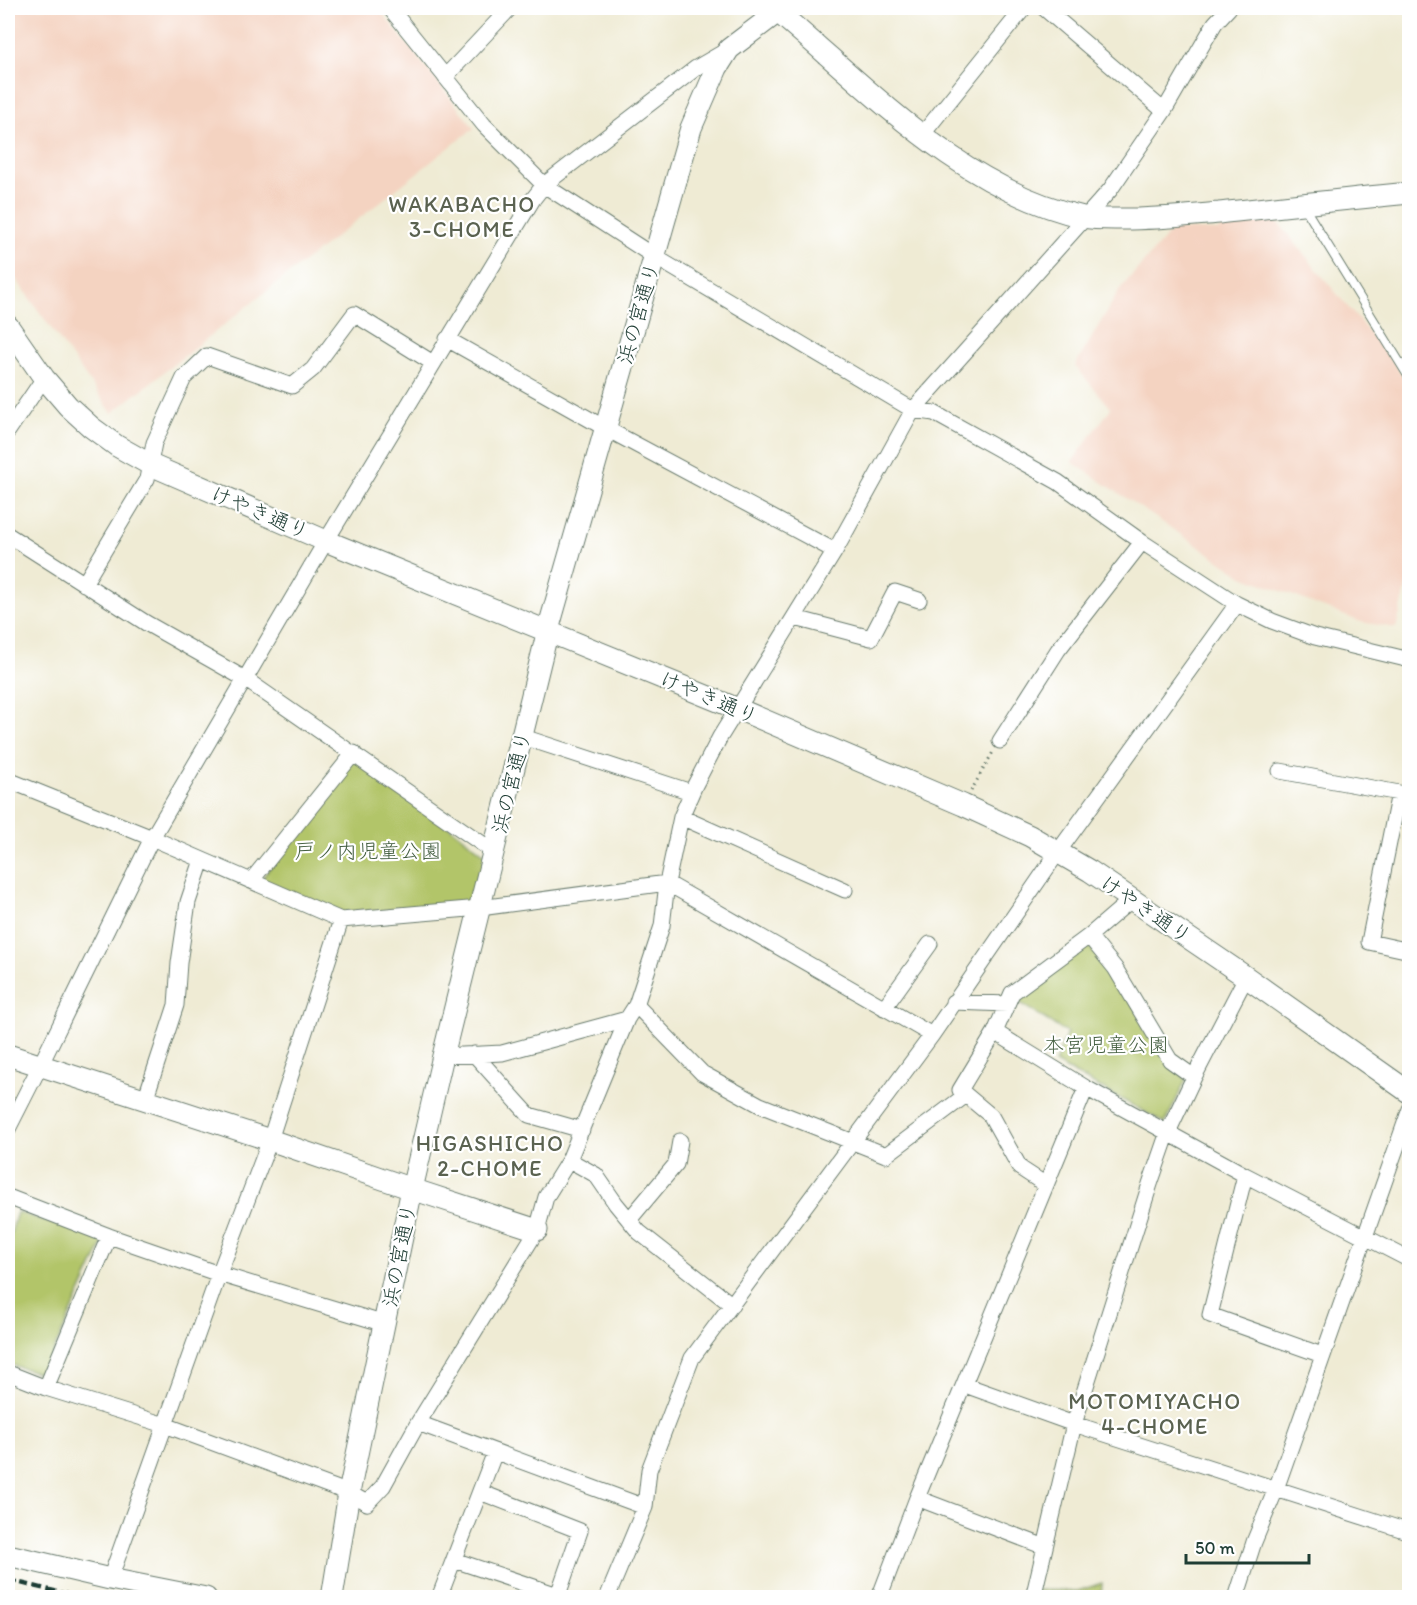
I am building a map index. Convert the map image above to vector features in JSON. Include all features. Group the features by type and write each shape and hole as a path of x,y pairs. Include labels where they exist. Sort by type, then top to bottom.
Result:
{"street":[{"path":"390,8 484,125 544,185 655,257 913,410 934,413 1058,482 1142,542 1237,604 1272,621 1315,637 1410,660"},
{"path":"446,77 510,8"},
{"path":"922,135 1024,8"},
{"path":"1044,8 1164,111"},
{"path":"8,1373 46,1388 165,1425 350,1493 367,1503 383,1486 418,1423 537,1230 546,1197 569,1160 627,1019 636,1005 662,926 667,883 681,817 691,792 720,736 835,551 913,410 1110,190 1164,111 1215,23 1229,8"},
{"path":"778,9 922,135 963,164 1041,204 1085,218 1144,220 1410,193"},
{"name":"浜の宮通り","path":"332,1598 350,1493 412,1189 548,630 692,128 717,68 729,49 778,9"},
{"path":"8,1129 152,838 432,363 533,199 544,185 696,68 729,49"},
{"path":"84,584 147,479 154,443 184,378 207,356 292,386 313,369 354,314 432,363"},
{"name":"けやき通り","path":"8,326 44,378 68,406 117,446 150,465 326,541 738,709 963,806 1058,852 1132,899 1246,977 1410,1093"},
{"path":"447,339 605,428 835,551"},
{"path":"8,431 44,378"},
{"path":"8,535 146,623 245,679 494,852"},
{"path":"1000,741 1058,650 1142,542"},
{"path":"795,618 871,638 895,592 919,600"},
{"path":"607,1598 645,1508 650,1470 692,1358 932,1035 1058,852 1237,604"},
{"path":"523,737 691,792"},
{"path":"251,881 354,753"},
{"path":"1280,771 1404,794 1369,942 1410,951"},
{"path":"8,780 152,838 341,920 480,908 667,883 932,1035"},
{"path":"681,817 844,891"},
{"path":"145,1100 176,1005 179,963 188,902 202,860"},
{"path":"1046,1185 1020,1168 991,1116 960,1090 995,1032 1012,993 1089,936 1132,899"},
{"path":"110,1580 219,1274 270,1140 341,920"},
{"path":"1089,936 1128,987 1170,1060 1194,1077"},
{"path":"884,1008 930,944"},
{"path":"1033,1598 1074,1424 1168,1132 1246,977"},
{"path":"953,1002 1007,1004"},
{"path":"636,1005 702,1073 760,1105 886,1155 966,1095"},
{"path":"443,1056 502,1053 627,1019"},
{"path":"995,1032 1086,1088 1410,1260"},
{"path":"8,1054 537,1230"},
{"path":"474,1054 529,1115 582,1130"},
{"path":"879,1598 917,1498 1086,1088"},
{"path":"1236,1598 1254,1542 1276,1489 1410,1109"},
{"path":"629,1220 676,1164 680,1141"},
{"path":"569,1160 596,1175 639,1232 732,1305"},
{"path":"1245,1174 1210,1315 1322,1355"},
{"path":"8,1197 109,1236 219,1274 385,1324"},
{"path":"46,1388 109,1236"},
{"path":"965,1385 1074,1424 1410,1532"},
{"path":"418,1423 645,1508"},
{"path":"440,1598 495,1452"},
{"path":"454,1560 558,1595 580,1531 480,1492"},
{"path":"917,1498 1045,1547"},
{"path":"8,1555 110,1580 206,1598"}],"lane":[{"path":"1302,204 1410,379"}],"path":[{"path":"963,806 1000,741"}],"shaded area":[{"path":"8,8 378,8 474,128 112,413 8,268"},
{"path":"1262,203 1394,363 1409,385 1409,578 1396,628 1361,622 1243,576 1072,462 1111,408 1075,366 1120,289 1173,229 1217,231"}],"green space":[{"name":"戸ノ内児童公園","path":"354,753 486,855 480,908 341,920 258,884"},
{"name":"本宮児童公園","path":"1085,942 1113,974 1186,1080 1165,1123 1055,1063 1067,1033 1017,1001 1025,988"},
{"path":"17,1212 105,1239 43,1374 8,1364 8,1244"},
{"path":"1102,1583 1101,1597 1033,1598 1035,1590 1078,1591"}],"railway":[{"path":"8,1580 83,1598"}],"district":[{"name":"WAKABACHO 3-CHOME","path":"462,216"},
{"name":"HIGASHICHO 2-CHOME","path":"490,1156"},
{"name":"MOTOMIYACHO 4-CHOME","path":"1155,1414"}]}
